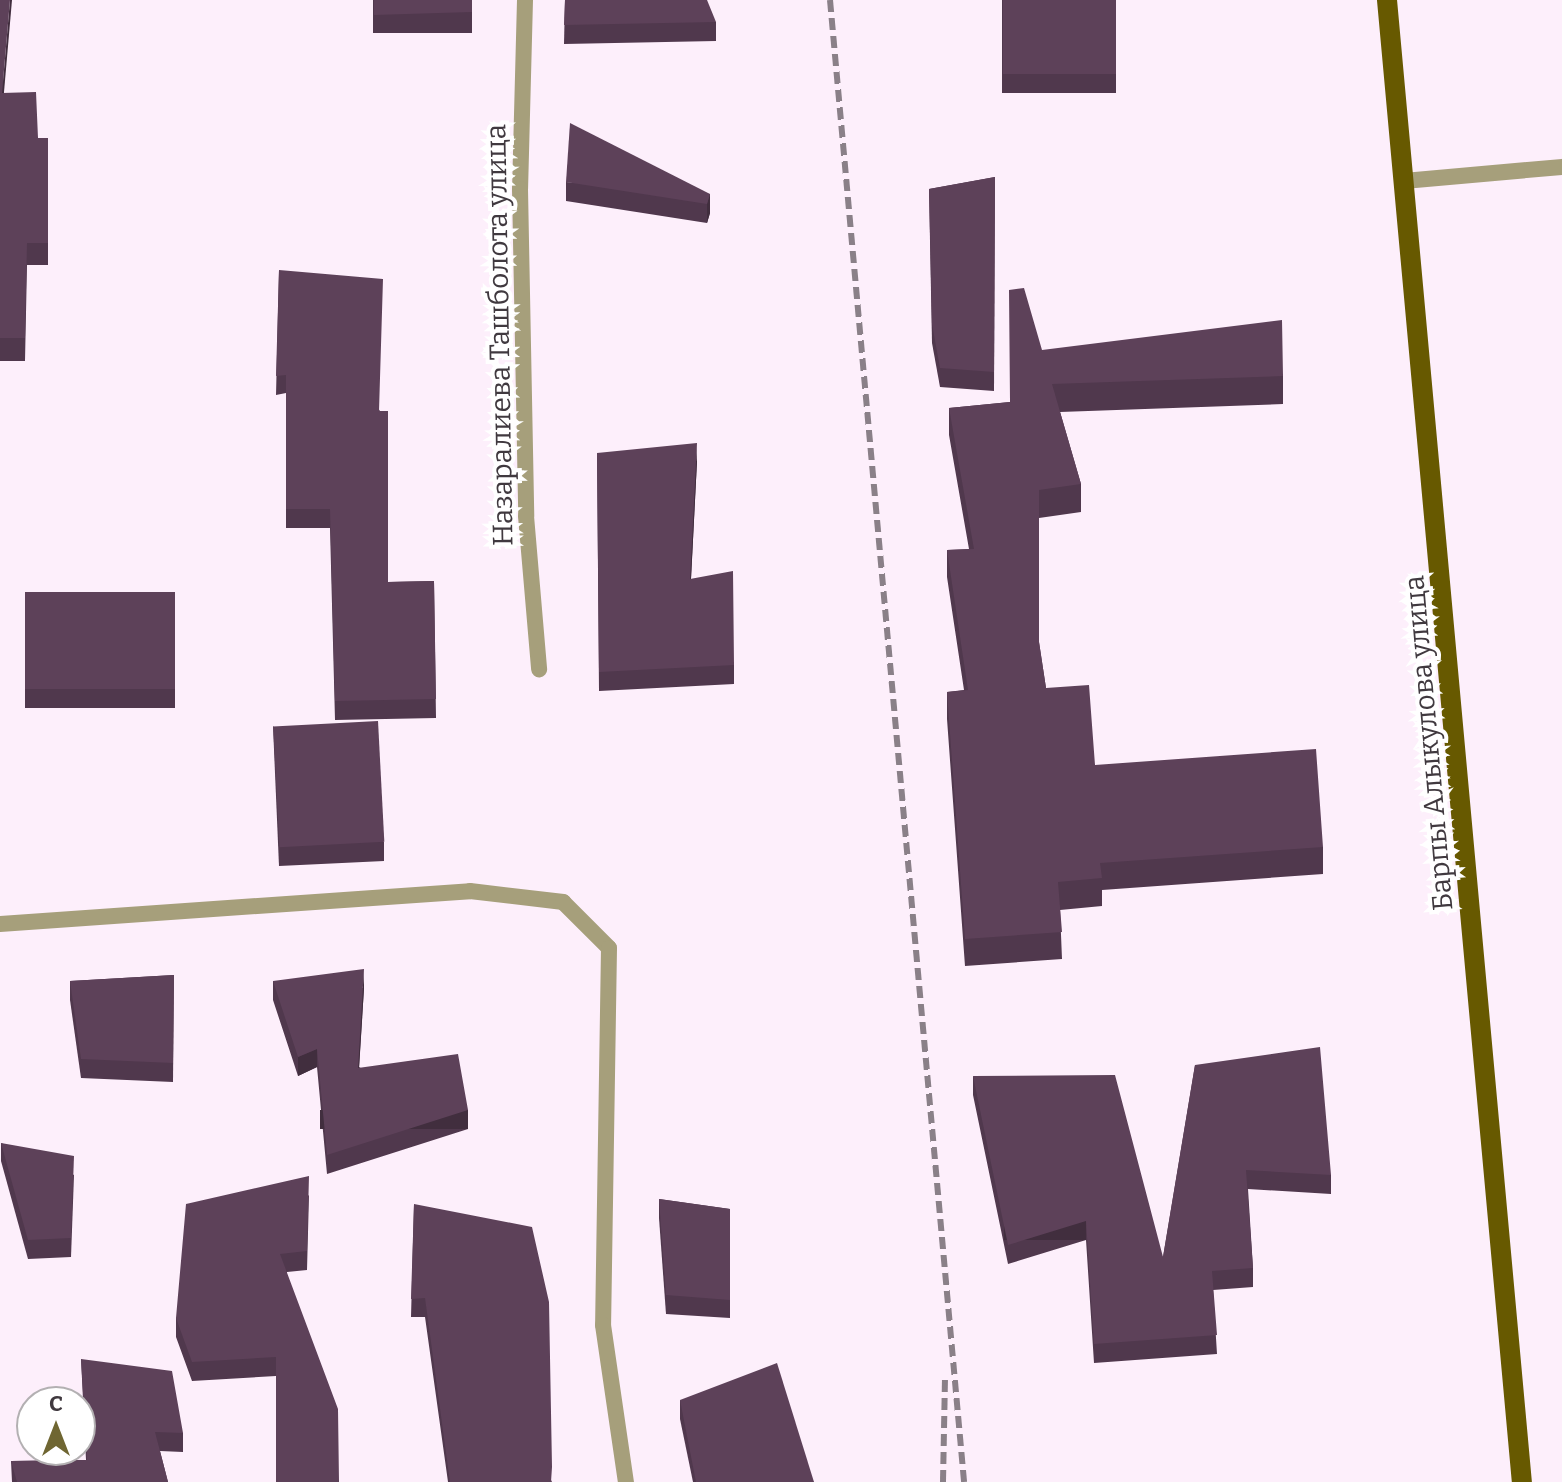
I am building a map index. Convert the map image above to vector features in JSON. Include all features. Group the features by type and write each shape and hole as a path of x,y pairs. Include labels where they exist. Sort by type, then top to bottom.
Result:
{"main road":[{"name":"Барпы Алыкулова улица","path":"1387,0 1522,1482"}],"street":[{"name":"Назаралиева Ташболота улица","path":"525,0 520,189 526,516 539,669"},
{"path":"1404,181 1562,167"},
{"path":"0,924 470,891 563,902 609,948 603,1325 626,1482"}],"building":[{"path":"0,0 10,0 2,93 36,92 38,138 48,138 48,243 27,243 25,338 0,338"},
{"path":"374,0 472,0 472,12 374,15"},
{"path":"565,0 707,0 716,22 564,25"},
{"path":"1003,0 1116,0 1116,74 1003,74"},
{"path":"570,123 710,194 707,204 566,182"},
{"path":"995,177 994,372 940,368 932,324 929,189"},
{"path":"279,270 383,279 379,411 388,411 388,582 434,581 436,699 335,701 330,509 286,509 286,375 276,376"},
{"path":"1024,288 1042,350 1282,320 1283,376 1052,384 1081,484 1039,490 1039,642 1046,688 1089,685 1095,765 1316,749 1323,847 1100,863 1102,878 1058,882 1062,932 965,939 947,692 968,690 947,550 974,549 949,408 1010,402 1009,290"},
{"path":"697,443 690,579 733,571 734,665 599,672 597,453"},
{"path":"25,592 175,592 175,689 25,689"},
{"path":"378,721 384,842 279,847 273,726"},
{"path":"364,969 358,1068 458,1054 468,1110 327,1155 317,1049 298,1057 273,981"},
{"path":"174,975 173,1063 81,1059 70,981"},
{"path":"1320,1047 1331,1175 1246,1170 1253,1268 1212,1271 1217,1335 1094,1344 1086,1221 1008,1245 973,1076 1115,1075 1163,1257 1195,1065"},
{"path":"1,1143 74,1156 71,1238 28,1240"},
{"path":"309,1176 307,1251 280,1254 338,1409 339,1482 276,1482 276,1357 192,1362 176,1318 186,1204"},
{"path":"659,1199 730,1209 730,1300 666,1295"},
{"path":"414,1204 532,1227 549,1302 551,1482 450,1482 425,1298 411,1299"},
{"path":"81,1359 172,1371 183,1433 155,1432 168,1482 17,1482 11,1461 16,1461 16,1466 96,1466 96,1386 83,1386"},
{"path":"777,1363 814,1482 696,1482 680,1400"}],"railway":[{"path":"830,0 964,1482"},
{"path":"943,1482 945,1378"}]}
